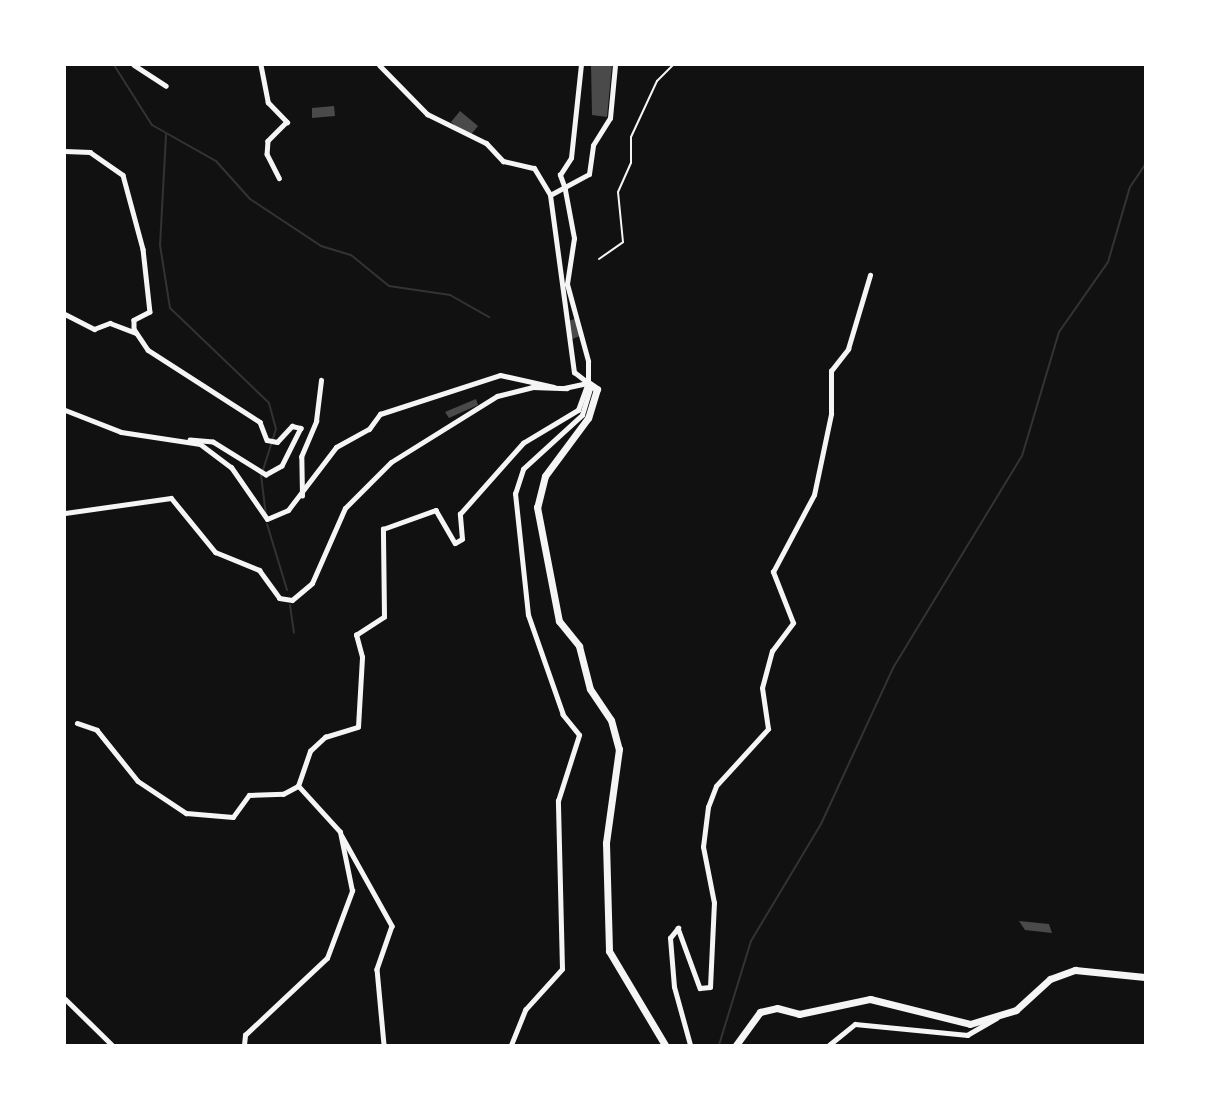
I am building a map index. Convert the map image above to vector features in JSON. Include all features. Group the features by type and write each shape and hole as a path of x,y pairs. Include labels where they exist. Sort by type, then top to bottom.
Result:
{"main road":[{"path":"587,383 597,389 588,418 545,476 537,507 559,621 579,646 590,689 611,720 619,749 606,843 609,951 664,1045"},
{"path":"737,1045 760,1012 816,1012 847,999 970,1024 1016,1010 1051,979 1075,970 1145,977"}],"street":[{"path":"134,65 166,86"},
{"path":"261,65 268,102 287,122 268,141 267,154 279,178"},
{"path":"379,65 427,114 486,143 503,161 534,168 550,195 574,372 587,383"},
{"path":"511,1045 525,1010 562,969 558,800 579,735 563,715 541,663 523,596 526,561 514,506 523,469 588,405 588,361 567,284 575,238 560,175 571,158 581,65"},
{"path":"550,195 565,190 590,174 593,145 610,118 615,65"},
{"path":"65,151 90,152 123,175 143,249 150,312 134,320 136,333"},
{"path":"690,1045 674,988 673,928 684,935 700,988 710,987 714,903 703,847 708,807 716,786 768,729 762,688 772,650 793,623 773,572 814,495 831,414 831,371 848,349 870,275"},
{"path":"65,314 94,330 110,323 136,333 162,362 260,422 267,440 274,443 292,426 302,428 282,466 266,475 214,442 121,432 65,410"},
{"path":"190,440 231,467 264,518 288,510 302,496 336,447 369,429 380,414 500,375 567,388"},
{"path":"302,496 301,457 316,421 321,380"},
{"path":"65,513 170,498 215,552 259,570 279,598 292,600 312,583 345,508 391,462 451,419 498,397 532,387 567,388 587,383"},
{"path":"77,723 97,730 138,781 186,813 233,817 249,795 283,794 298,786 310,751 325,737 358,727 362,657 356,635 384,617 383,528 436,510 455,543 462,539 460,514 523,443 578,410 587,383"},
{"path":"298,786 340,832 392,926 377,969 384,1045"},
{"path":"244,1045 245,1035 327,958 352,891 340,832"},
{"path":"65,999 112,1045"},
{"path":"829,1045 855,1024 967,1035 998,1017"}],"path":[{"path":"599,259 623,242 618,192 631,163 631,137 657,81 673,65"}],"building":[{"path":"591,65 612,65 607,117 592,115"},
{"path":"334,106 335,116 312,118 312,108"},
{"path":"460,111 478,126 469,137 451,122"},
{"path":"575,319 580,336 572,339 567,321"},
{"path":"476,399 478,405 449,418 445,412"},
{"path":"1019,921 1049,924 1052,933 1025,930"}],"waterway":[{"path":"114,65 152,125 216,161 250,199 321,246 351,255 389,286 450,295 489,317"},
{"path":"166,135 160,245 170,308 269,403 276,429 263,470"},
{"path":"719,1045 751,941 821,824 893,668 1022,456 1059,332 1108,262 1130,187 1145,165"},
{"path":"261,475 266,514"},
{"path":"267,524 287,590"},
{"path":"290,605 294,633"}]}
